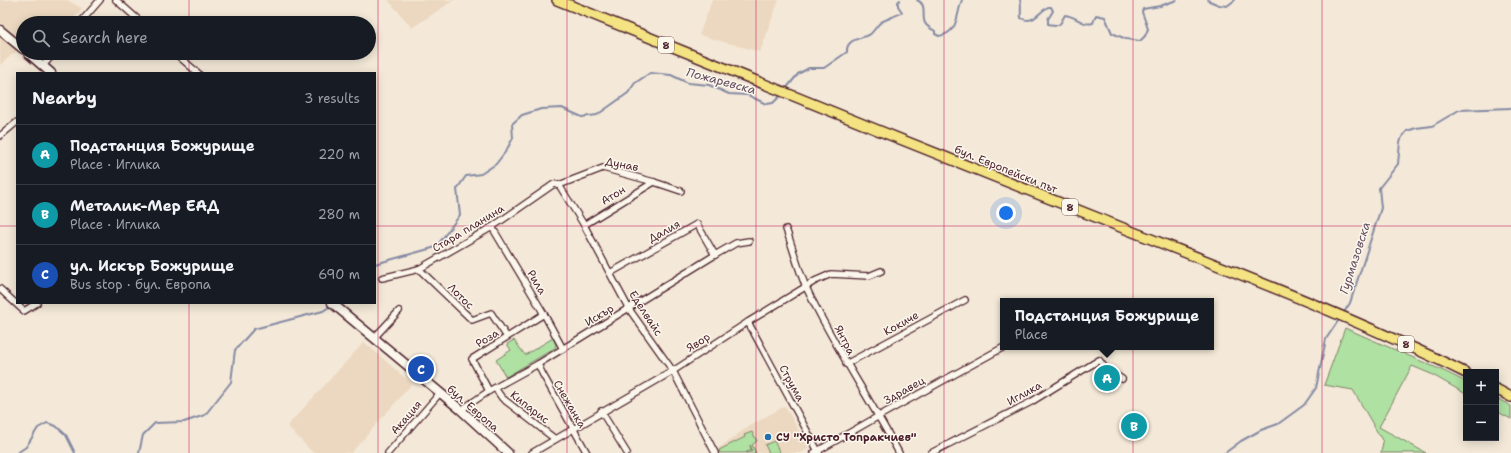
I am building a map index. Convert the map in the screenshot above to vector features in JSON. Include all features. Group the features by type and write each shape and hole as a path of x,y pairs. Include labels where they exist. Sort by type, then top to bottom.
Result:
{"main road":[{"name":"бул. Европейски път","path":"557,0 776,90 1341,316 1413,347 1463,372"},
{"path":"1499,391 1511,397"}],"street":[{"path":"86,16 100,0"},
{"path":"116,0 134,16"},
{"path":"0,30 16,43"},
{"path":"36,60 50,72"},
{"path":"43,66 48,60"},
{"path":"183,60 197,72"},
{"path":"0,136 16,123"},
{"name":"Дунав","path":"559,185 603,168 681,191"},
{"name":"Атон","path":"584,225 654,182"},
{"name":"Стара планина","path":"382,278 419,269 492,227 554,184 559,185"},
{"name":"Еделвайс","path":"559,185 584,225 629,309 673,370 715,453"},
{"name":"Далия","path":"610,273 697,224 715,255"},
{"name":"Рила","path":"492,227 544,314 562,349"},
{"name":"Янтра","path":"786,229 806,287 846,364 879,416 899,453"},
{"name":"Искър","path":"461,410 489,391 538,364 715,255 736,243 749,241"},
{"name":"Лотос","path":"419,269 472,320 491,313 507,337"},
{"name":"Явор","path":"532,453 673,370 806,287 831,274 869,276 881,271"},
{"path":"0,289 16,304"},
{"name":"Кокиче","path":"846,364 965,300"},
{"path":"16,304 24,311 35,304"},
{"name":"бул. Европа","path":"333,304 461,410 508,453"},
{"path":"374,338 398,311"},
{"name":"Роза","path":"489,391 472,359 544,314"},
{"name":"Струма","path":"748,322 817,452"},
{"name":"Здравец","path":"817,452 1000,349"},
{"name":"Иглика","path":"931,453 1030,402 1099,360 1105,368 1122,378"},
{"name":"Снежанка","path":"538,364 573,429 588,453"},
{"name":"Кипарис","path":"495,388 502,398 555,439"},
{"name":"Акация","path":"388,453 440,393"},
{"path":"601,411 627,453"}],"shaded area":[{"path":"0,0 67,0 82,8 76,16 16,16 16,36 0,22"},
{"path":"388,0 454,0 412,28"},
{"path":"712,0 779,0 760,52 699,35"},
{"path":"0,37 16,50 16,52 0,65"},
{"path":"364,342 412,384 351,453 313,453 287,426"},
{"name":"СУ \"Христо Топракчиев\"","path":"785,406 809,448 801,453 718,453 716,450 749,426"}],"green space":[{"path":"1345,328 1463,380 1463,392 1431,374 1412,366 1379,427 1426,453 1381,453 1383,442 1353,390 1324,385"},
{"path":"553,338 556,345 555,348 506,377 496,360 511,350 507,344 514,340 525,355"},
{"path":"1499,400 1511,406 1511,419 1499,413"},
{"path":"752,432 757,441 752,445 756,453 746,453 752,450 750,445 751,450 745,453 720,453 719,450"},
{"path":"774,441 780,453 769,453 765,445"}],"waterway":[{"name":"Пожаревска","path":"785,90 798,74 809,68 824,68 847,52 847,48 851,42 869,35 880,23 902,12 898,6 898,2 900,0"},
{"name":"Пожаревска","path":"917,0 923,7 925,23 928,27 935,31 935,34 939,36 950,31 953,27 956,22 962,0"},
{"name":"Пожаревска","path":"1020,0 1021,18 1025,20 1036,17 1048,7 1051,7 1053,11 1048,19 1048,24 1053,25 1060,24 1065,15 1089,24 1093,23 1096,15 1105,17 1112,33 1126,39 1140,41 1145,36 1148,29 1142,12 1143,9 1160,6 1177,0"},
{"name":"Пожаревска","path":"1207,0 1219,5 1227,6 1235,0"},
{"name":"Пожаревска","path":"376,264 436,247 460,215 457,189 466,176 481,174 496,164 506,151 513,138 512,124 522,115 541,109 562,108 582,117 597,115 628,93 635,83 650,73 671,75 688,83 709,85 729,94 748,95 766,104 773,103 781,95"},
{"name":"Гурмазовска","path":"1343,314 1350,303 1381,208 1379,188 1398,164 1400,142 1402,137 1407,131 1432,126 1459,110 1511,108"},
{"name":"Пожаревска","path":"139,453 143,435 155,423 184,422 205,415 231,382 235,350 254,329 323,311 332,305"},
{"name":"Гурмазовска","path":"1225,453 1241,441 1261,430 1278,424 1304,405 1316,388 1326,339 1340,318"},
{"name":"Пожаревска","path":"17,453 26,447 38,428 47,423 56,426 66,435 75,453"}],"place":[{"name":"ул. Искър Божурище","path":"421,369"},
{"name":"Подстанция Божурище","path":"1107,378"},
{"name":"Металик-Мер ЕАД","path":"1134,426"},
{"name":"СУ \"Христо Топракчиев\"","path":"768,437"}]}
